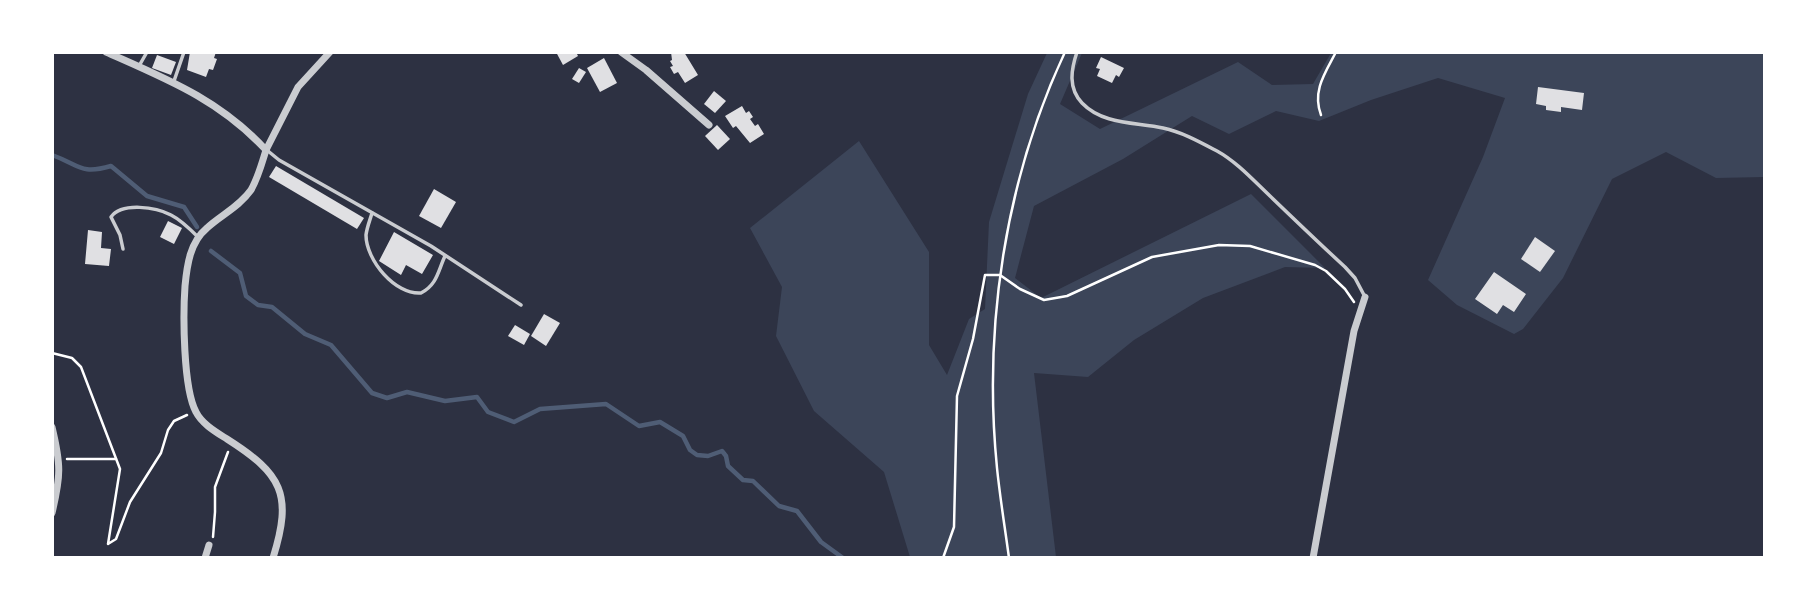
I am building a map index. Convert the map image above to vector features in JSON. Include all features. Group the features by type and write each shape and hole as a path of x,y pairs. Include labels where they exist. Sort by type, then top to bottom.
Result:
{"street":[{"path":"106,52 174,81 221,109 266,150"},
{"path":"273,558 282,514 279,487 264,465 206,425 195,411 188,384 185,289 190,255 198,237 250,190 266,150 298,87 330,52"},
{"path":"621,52 646,70 709,125"},
{"path":"1312,558 1350,350 1365,297"},
{"path":"52,427 60,460 60,476 52,513"},
{"path":"205,558 209,545"}],"lane":[{"path":"139,67 147,52"},
{"path":"174,81 184,52"},
{"path":"1077,52 1071,73 1073,90 1081,102 1104,117 1164,128 1220,153 1250,177 1345,267 1355,278 1365,297"},
{"path":"266,150 445,256 521,305"},
{"path":"123,249 120,235 111,217 121,209 140,208 164,212 179,220 198,237"},
{"path":"372,213 366,233 369,247 385,275 405,291 421,293 431,287 445,256"}],"path":[{"path":"1009,558 997,468 993,405 1000,275 1020,175 1039,115 1065,52"},
{"path":"1321,115 1317,102 1325,73 1336,52"},
{"path":"943,558 954,527 957,396 973,339 985,275 1000,275 1020,289 1044,300 1066,296 1152,257 1219,245 1250,246 1315,265 1326,271 1345,289 1360,310"},
{"path":"52,353 77,362 120,469 108,544 116,539 130,502 161,453 168,430 174,421 195,411"},
{"path":"209,545 212,544 215,487 232,443"},
{"path":"60,460 79,457 116,459"}],"shaded area":[{"path":"1047,53 1082,53 1060,104 1100,129 1238,62 1272,85 1313,84 1331,53 1764,53 1764,177 1716,178 1666,152 1612,179 1563,278 1523,329 1514,334 1457,305 1428,280 1483,157 1505,98 1438,78 1319,121 1276,111 1229,134 1192,116 1123,159 1034,206 1015,278 1041,298 1251,194 1325,268 1285,267 1203,298 1134,340 1088,377 1034,373 1056,557 910,557 884,472 814,411 776,336 782,287 750,228 859,141 929,252 929,345 947,375 969,319 985,309 989,222 1028,94"}],"building":[{"path":"190,52 216,52 214,58 217,59 213,70 209,69 206,77 187,70"},
{"path":"556,52 576,52 578,56 563,65"},
{"path":"671,52 684,52 698,75 685,83 678,72 674,74 670,67 673,66 670,61"},
{"path":"157,55 176,62 171,75 152,68"},
{"path":"1101,57 1124,68 1112,83 1097,76 1100,69 1096,68"},
{"path":"604,58 617,83 600,92 587,68"},
{"path":"579,68 586,72 579,83 572,79"},
{"path":"1538,87 1584,93 1582,110 1561,107 1561,112 1546,110 1546,106 1536,104"},
{"path":"714,91 726,101 715,113 704,104"},
{"path":"742,106 746,113 749,111 753,117 750,119 755,126 758,124 764,134 750,143 736,126 733,128 725,116"},
{"path":"717,125 730,139 718,150 705,136"},
{"path":"276,166 364,218 357,229 269,177"},
{"path":"434,189 456,202 441,228 419,216"},
{"path":"168,221 182,228 174,244 160,237"},
{"path":"88,230 102,232 101,248 111,249 109,266 85,264"},
{"path":"394,232 433,255 422,274 406,265 401,275 379,261"},
{"path":"1535,237 1555,251 1540,272 1521,259"},
{"path":"1494,272 1526,294 1514,312 1503,305 1497,314 1475,299"},
{"path":"544,314 560,323 546,346 531,336"},
{"path":"515,325 530,334 524,345 508,336"}],"waterway":[{"path":"52,155 80,168 101,169 111,166 147,196 184,207 197,227"},
{"path":"211,251 240,273 246,296 258,305 272,307 305,334 331,345 372,393 387,398 407,392 445,401 477,397 488,412 514,422 540,409 606,404 639,426 660,422 683,436 690,450 697,455 708,456 722,451 728,466 743,480 753,481 779,506 797,511 821,542 843,558"}]}
